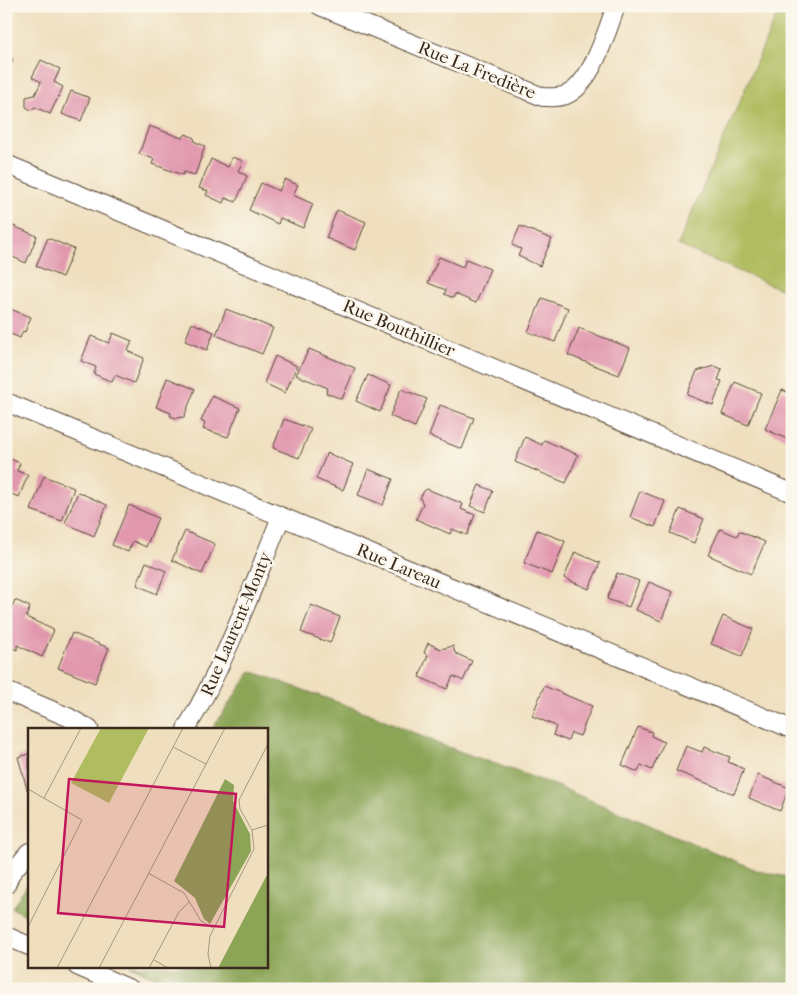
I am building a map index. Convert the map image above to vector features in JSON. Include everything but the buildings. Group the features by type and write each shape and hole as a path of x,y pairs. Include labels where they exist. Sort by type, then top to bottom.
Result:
{"street":[{"name":"Rue La Fredière","path":"320,6 543,97 564,96 582,84 593,63 616,6"},
{"name":"Rue Bouthillier","path":"6,164 792,493"},
{"name":"Rue Lareau","path":"6,402 792,729"},
{"name":"Rue Laurent-Monty","path":"187,728 202,703 281,517"},
{"path":"6,691 68,717 87,728"},
{"path":"6,885 11,873 28,853"},
{"path":"6,936 28,946"},
{"path":"82,968 130,989"}],"green space":[{"path":"778,12 792,18 792,294 678,245"},
{"path":"251,671 376,716 439,744 552,784 759,871 792,878 792,986 752,982 735,989 180,989 134,968 268,968 268,728 213,728"},
{"path":"28,884 28,916 12,908"}]}
